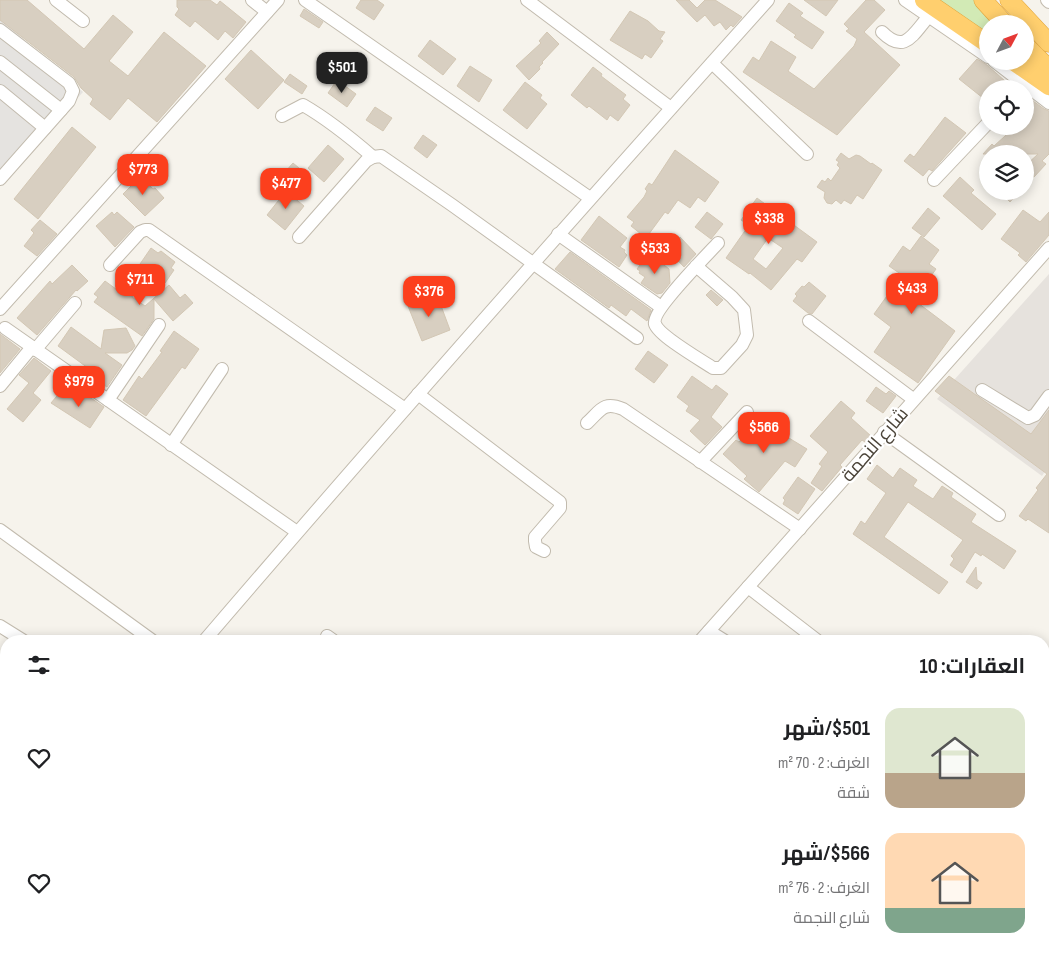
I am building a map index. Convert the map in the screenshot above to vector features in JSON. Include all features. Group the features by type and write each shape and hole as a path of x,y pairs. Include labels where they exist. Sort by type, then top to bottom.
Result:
{"highway":[{"path":"983,0 997,15"},
{"path":"1008,0 1049,43"},
{"path":"927,8 979,39"},
{"path":"1034,54 1049,69"},
{"path":"1026,70 1049,86"}],"street":[{"path":"56,0 83,21"},
{"path":"252,0 267,12"},
{"path":"0,309 278,0"},
{"path":"305,0 590,198"},
{"path":"527,0 671,108"},
{"path":"209,635 558,234 768,0"},
{"path":"906,0 927,8 979,49"},
{"path":"882,32 889,40 897,43 906,42 927,8"},
{"path":"0,30 68,83 73,91 69,101 0,179"},
{"path":"0,62 61,110"},
{"path":"712,63 807,154"},
{"path":"1004,70 1016,80"},
{"path":"0,91 45,128"},
{"path":"1034,93 1049,103"},
{"path":"282,116 303,105 344,132 373,158"},
{"path":"934,180 979,133"},
{"path":"299,237 366,161 381,156 637,338"},
{"path":"110,265 140,232 150,230 404,409"},
{"path":"558,234 661,307"},
{"path":"696,266 744,310 747,335 742,345 725,366 721,368 713,368 662,334 655,325 654,318 661,307 696,266 718,243"},
{"name":"شارع النجمة","path":"705,635 1049,248"},
{"path":"0,386 75,303"},
{"path":"809,321 913,400"},
{"path":"108,400 159,325"},
{"path":"5,328 297,532"},
{"path":"171,445 222,369"},
{"path":"982,390 1028,418 1035,415 1049,396"},
{"path":"418,394 560,502 560,508 534,541 536,547 544,551"},
{"path":"587,423 604,406 615,406 800,529"},
{"path":"700,462 746,412"},
{"path":"884,432 999,516"},
{"path":"0,530 144,635"},
{"path":"748,587 810,635"},
{"path":"0,626 14,635"},
{"path":"710,630 717,635"}],"shaded area":[{"path":"0,18 83,92 0,184"},
{"path":"1049,274 1049,465 1042,476 937,399"}],"green space":[{"path":"936,0 977,0 990,15 979,15 979,30"}],"building":[{"path":"0,0 27,0 84,49 113,15 133,32 109,61 128,76 164,32 206,66 157,122 128,98 110,120 90,104 93,99 81,88 74,77 0,20"},
{"path":"177,0 210,0 217,5 220,1 246,22 233,38 225,31 218,40 195,21 190,27 175,15 179,9 177,7"},
{"path":"361,0 377,0 384,5 374,20 356,8"},
{"path":"676,0 689,0 697,8 705,0 715,0 742,17 733,27 731,25 726,30 720,22 714,26 705,15 697,22"},
{"path":"804,0 838,0 826,16"},
{"path":"866,0 874,0 885,10 864,32 900,65 837,135 743,72 753,57 759,61 771,41 796,57 788,71 814,89 854,46 857,39 846,31 849,29 844,24"},
{"path":"789,3 803,13 800,16 824,32 812,49 794,37 796,35 776,21"},
{"path":"304,9 323,22 319,28 300,16"},
{"path":"630,11 648,21 659,31 665,32 660,39 663,41 651,58 645,54 642,59 610,40"},
{"path":"547,32 559,44 542,62 539,67 540,69 529,80 516,66 541,43 539,41"},
{"path":"430,40 456,59 443,75 418,56"},
{"path":"251,50 284,80 258,109 225,79"},
{"path":"977,59 979,60 979,70 993,70 1004,80 979,80 979,95 959,79"},
{"path":"470,66 492,80 479,102 457,86"},
{"path":"593,67 602,74 601,76 626,95 623,99 630,105 618,121 610,115 607,120 589,106 587,108 571,95"},
{"path":"290,74 307,86 302,94 284,82"},
{"path":"337,80 356,94 347,107 328,93"},
{"path":"525,82 542,95 540,98 547,104 527,129 503,110"},
{"path":"1034,102 1049,111 1049,154 1042,161 1046,164 1034,177 1034,158 1038,154 1034,154 1034,145 995,145 1006,135 1034,135"},
{"path":"375,107 392,118 383,131 366,120"},
{"path":"945,117 966,133 932,171 929,169 923,176 904,161 910,154 914,157"},
{"path":"72,127 96,147 38,219 14,199"},
{"path":"423,135 437,145 427,158 414,148"},
{"path":"328,145 344,159 324,182 308,168"},
{"path":"675,150 719,182 705,202 698,197 690,208 678,200 668,214 665,212 646,238 631,226 634,222 627,217 644,197 647,191 645,189 649,183 652,185"},
{"path":"841,153 849,159 856,155 860,156 882,170 863,199 857,195 851,204 844,200 841,204 836,200 832,204 827,203 824,198 825,192 817,187 822,180 825,182 828,178 831,181 840,168 837,165 839,162 836,160"},
{"path":"293,163 305,173 289,192 277,181"},
{"path":"141,176 164,198 145,216 123,194"},
{"path":"960,177 974,190 971,193 996,214 982,230 943,196"},
{"path":"286,191 304,206 285,230 267,215"},
{"path":"757,198 817,242 802,262 797,259 771,290 750,273 726,258 749,225 741,220","holes":["768,238 783,248 766,269 753,259"]},
{"path":"928,208 940,218 924,237 912,228"},
{"path":"1023,210 1040,222 1049,212 1049,235 1026,262 1018,255 1020,253 1001,239"},
{"path":"112,212 114,215 117,212 134,227 115,247 96,226"},
{"path":"707,212 723,224 711,239 695,227"},
{"path":"599,216 627,238 620,247 625,250 624,252 627,255 619,267 581,240"},
{"path":"40,220 57,234 37,256 24,246 34,233 31,230"},
{"path":"921,236 939,250 929,264 936,269 914,300 955,331 918,383 874,352 891,327 874,314 902,275 889,266 903,246 910,251"},
{"path":"680,237 696,254 684,267 668,250"},
{"path":"151,248 158,253 161,251 175,262 171,268 174,270 165,283 140,264"},
{"path":"570,252 651,310 647,321 631,309 626,316 611,305 609,308 555,269"},
{"path":"649,253 669,269 670,283 662,293 657,294 641,283 645,277 637,269"},
{"path":"72,265 88,281 76,290 37,335 17,318 50,281 52,284"},
{"path":"105,281 120,292 123,288 133,294 132,297 145,306 169,285 180,298 185,294 193,303 173,321 154,299 154,319 142,336 94,302 98,297 94,294"},
{"path":"809,282 826,296 812,314 793,301 797,296 795,294 802,286 804,287"},
{"path":"711,290 723,300 717,306 706,295"},
{"path":"437,295 450,330 422,341 408,306"},
{"path":"71,327 101,349 104,330 126,328 135,346 127,353 105,353 122,365 107,387 89,375 92,371 58,346"},
{"path":"174,331 199,349 185,369 182,367 146,416 123,400 139,376 142,379 162,352 160,351"},
{"path":"0,334 20,349 0,373"},
{"path":"648,351 668,365 654,383 635,369"},
{"path":"34,358 51,371 33,393 41,400 23,422 7,409 29,383 19,375"},
{"path":"692,376 712,390 716,385 728,394 711,417 722,427 705,445 690,431 700,420 686,411 689,406 677,397"},
{"path":"949,376 1031,434 1049,410 1049,533 1028,519 1026,521 1019,516 1047,474 935,391"},
{"path":"876,387 886,394 889,391 896,396 883,413 866,401"},
{"path":"62,390 79,404 85,394 104,407 90,428 51,403"},
{"path":"841,401 855,413 851,418 871,436 865,442 862,440 840,465 842,467 822,491 811,483 822,466 819,464 828,452 810,436"},
{"path":"762,419 766,424 770,424 784,436 807,449 795,467 785,461 759,492 744,479 747,476 723,454 736,440 739,442"},
{"path":"877,465 893,478 900,468 917,480 913,486 933,499 942,486 953,493 951,497 976,514 971,522 1016,551 1004,569 982,554 981,556 975,552 962,573 950,565 954,559 951,556 963,540 908,502 884,537 948,582 939,594 853,534 861,521 865,524 886,493 867,479"},
{"path":"798,477 815,489 798,514 783,504 785,500 783,498"},
{"path":"976,567 977,580 982,583 977,589 966,582"}]}
